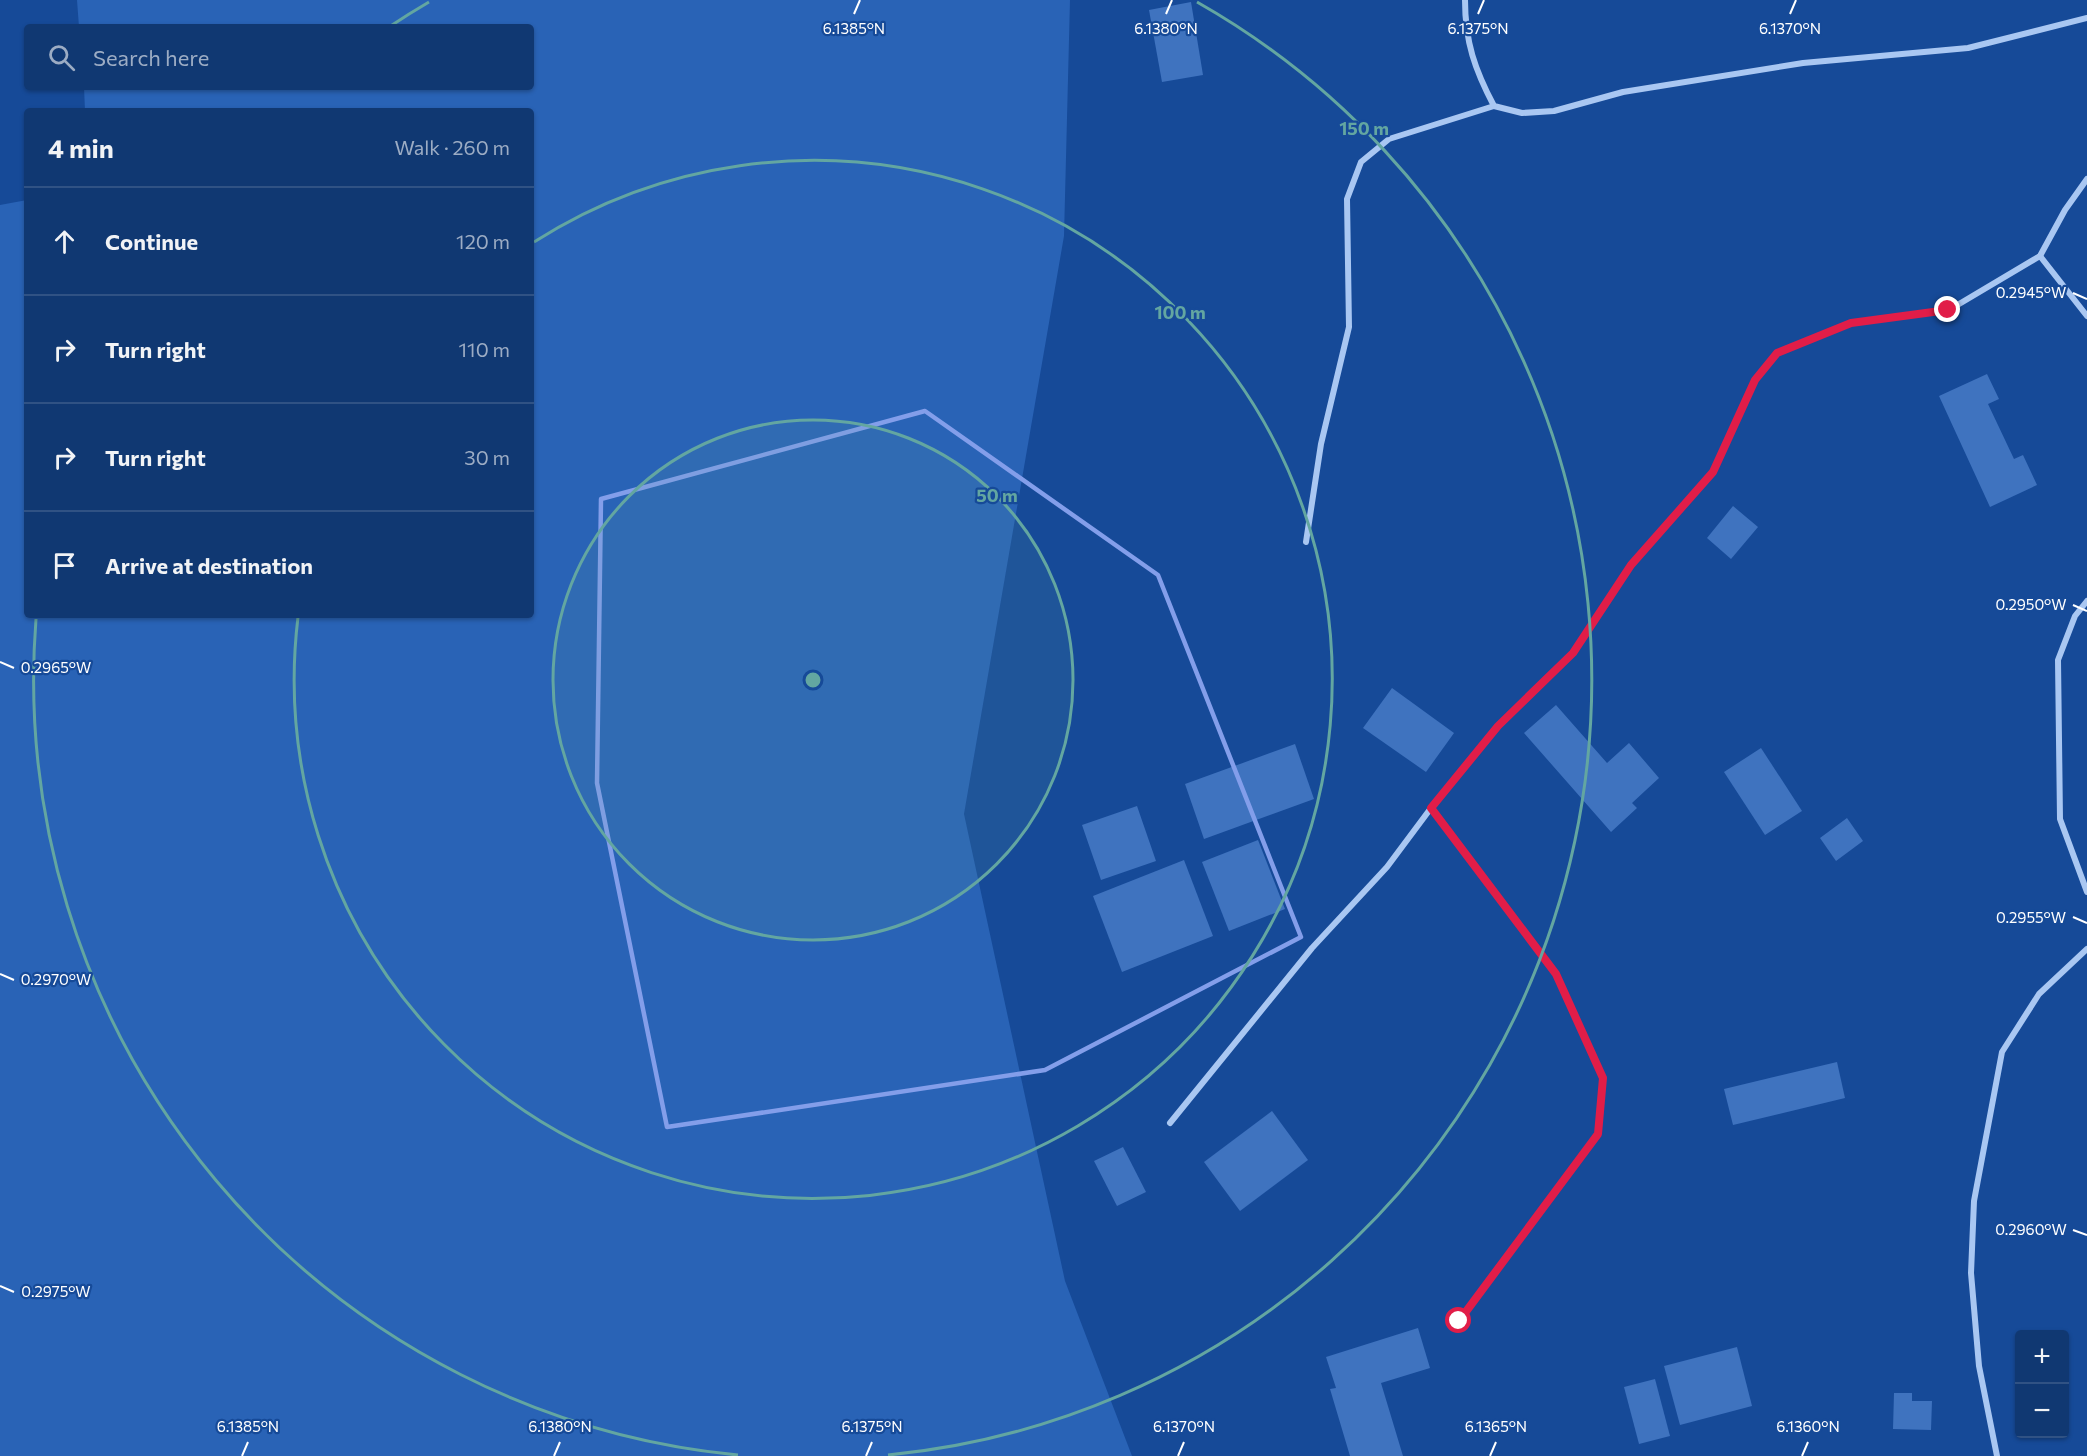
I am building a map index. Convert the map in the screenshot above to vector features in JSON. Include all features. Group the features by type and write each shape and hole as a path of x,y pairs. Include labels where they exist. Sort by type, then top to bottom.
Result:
{"street":[{"path":"1465,0 1465,23 1477,72 1494,106"},
{"path":"1306,542 1321,444 1349,327 1347,199 1361,162 1389,139 1494,106 1522,113 1554,111 1623,92 1803,63 1968,48 2087,18"},
{"path":"1170,1124 1312,948 1388,867 1431,808 1498,726 1573,653 1631,565 1713,472 1755,380 1777,353 1851,323 1948,310 2040,256 2065,210 2087,179"},
{"path":"2040,256 2087,316"},
{"path":"2087,601 2074,616 2058,660 2060,819 2087,892"},
{"path":"1431,808 1556,974 1603,1078 1598,1134 1459,1321"},
{"path":"1997,1456 1979,1366 1971,1273 1974,1201 2002,1052 2039,994 2087,949"}],"highlighted area":[{"path":"925,411 1158,575 1301,937 1045,1070 667,1127 597,783 601,499"}],"shaded area":[{"path":"77,0 1070,0 1064,236 964,814 1065,1281 1132,1456 0,1456 0,205 24,201 24,618 534,618 534,108 85,108 84,90 534,90 534,24 79,24"}],"building":[{"path":"1191,2 1203,75 1162,82 1149,10"},
{"path":"1987,374 1999,399 1988,404 2014,459 2023,455 2037,485 1990,507 1939,396"},
{"path":"1733,506 1758,527 1731,559 1707,538"},
{"path":"1392,688 1454,733 1426,772 1363,728"},
{"path":"1556,705 1607,763 1629,743 1659,778 1632,803 1637,808 1611,832 1524,733"},
{"path":"1295,744 1314,799 1204,839 1185,784"},
{"path":"1761,748 1802,811 1765,835 1724,772"},
{"path":"1137,806 1156,861 1101,880 1082,825"},
{"path":"1847,818 1863,841 1836,861 1820,838"},
{"path":"1258,840 1285,909 1229,931 1202,862"},
{"path":"1184,860 1213,936 1122,972 1093,896"},
{"path":"1837,1062 1845,1098 1733,1125 1724,1089"},
{"path":"1272,1111 1308,1160 1240,1211 1204,1162"},
{"path":"1123,1147 1146,1192 1117,1206 1094,1161"},
{"path":"1418,1328 1430,1368 1381,1383 1403,1456 1350,1456 1330,1389 1336,1388 1326,1357"},
{"path":"1737,1347 1752,1406 1680,1425 1664,1366"},
{"path":"1655,1379 1670,1436 1639,1444 1624,1387"},
{"path":"1894,1393 1912,1393 1912,1401 1932,1401 1931,1430 1893,1429"}],"route":[{"path":"1459,1321 1598,1134 1603,1078 1556,974 1431,808 1498,726 1573,653 1631,565 1713,472 1755,380 1777,353 1851,323 1948,310"}]}
